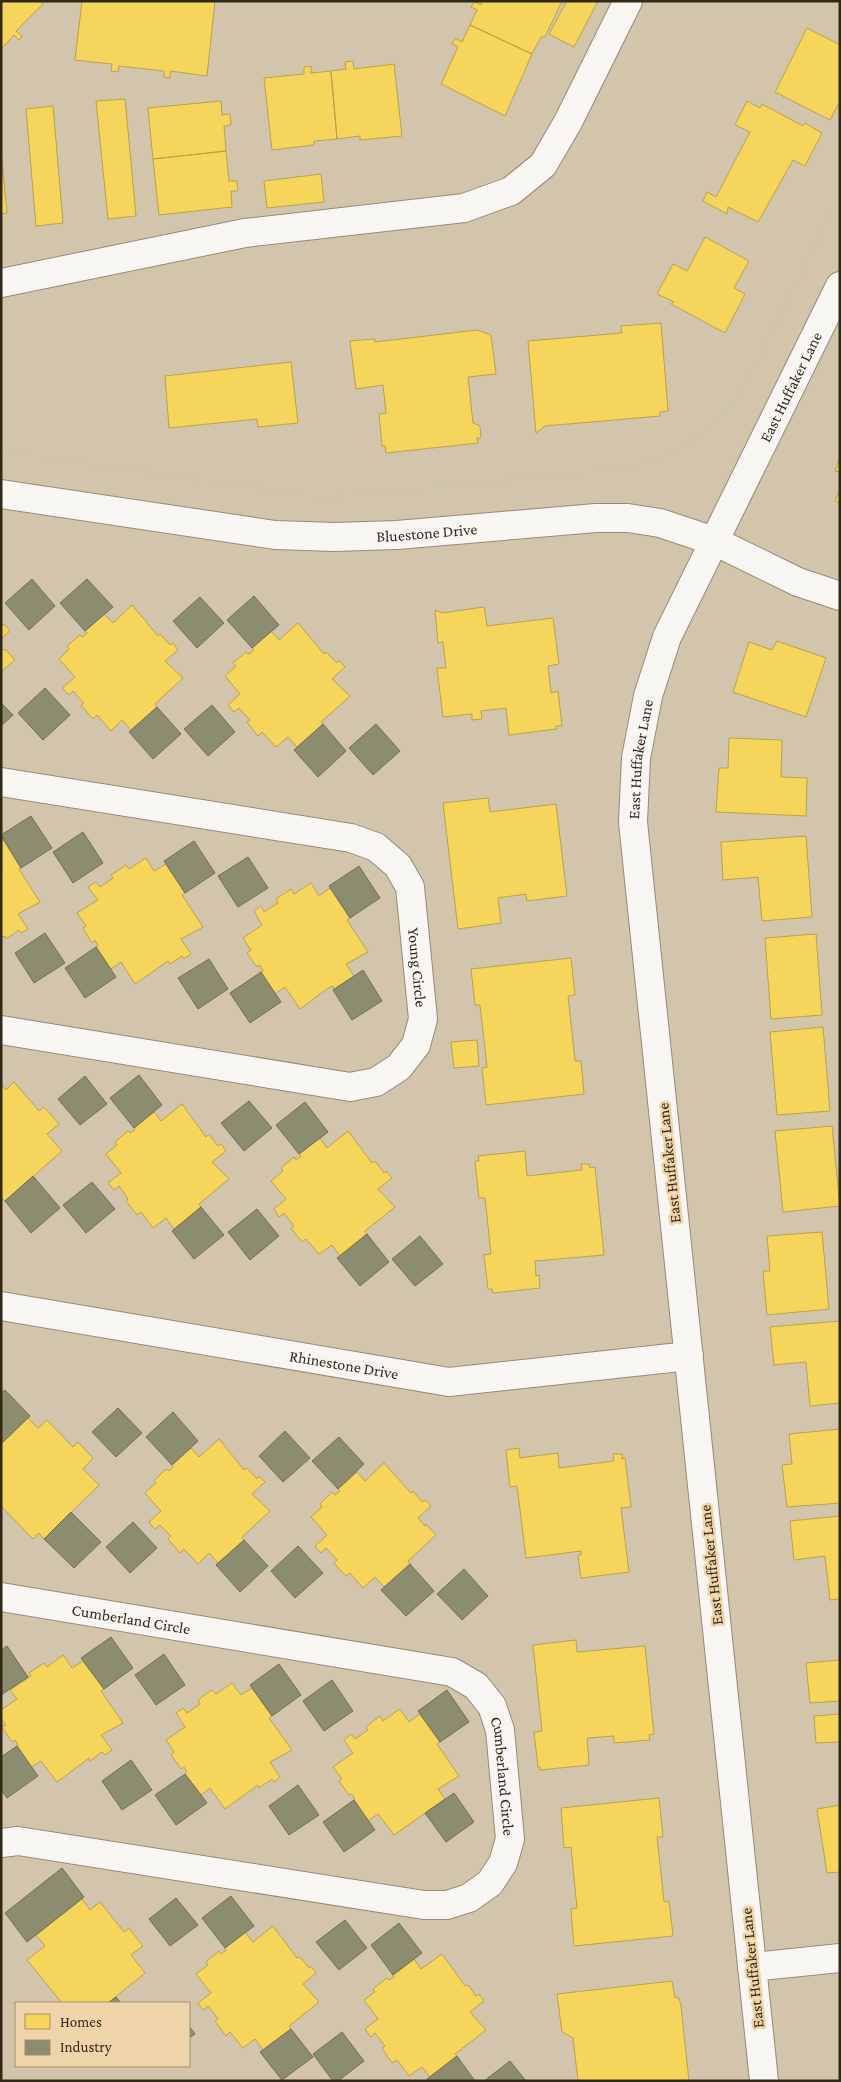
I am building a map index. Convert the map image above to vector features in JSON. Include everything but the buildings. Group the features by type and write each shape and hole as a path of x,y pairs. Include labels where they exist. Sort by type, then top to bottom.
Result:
{"street":[{"path":"1,283 245,233 464,208 512,191 543,165 568,122 628,1"},
{"name":"East Huffaker Lane","path":"764,2081 633,822 636,758 648,696 667,637 840,286"},
{"name":"Bluestone Drive","path":"1,494 275,536 397,535 604,518 628,518 660,523 714,541 798,582 840,596"},
{"name":"Young Circle","path":"1,782 351,838 376,847 398,866 410,887 423,1019 416,1045 399,1067 376,1082 350,1087 1,1030"},
{"name":"Rhinestone Drive","path":"1,1306 449,1382 689,1356"},
{"name":"Cumberland Circle","path":"1,1597 452,1672 476,1686 492,1706 500,1730 510,1839 503,1863 490,1883 469,1898 447,1905 424,1905 18,1841 1,1843"},
{"path":"752,1967 840,1958"}],"path":[{"path":"1,451 325,498 611,470 642,464 675,452 704,432 734,404 840,195"}]}
